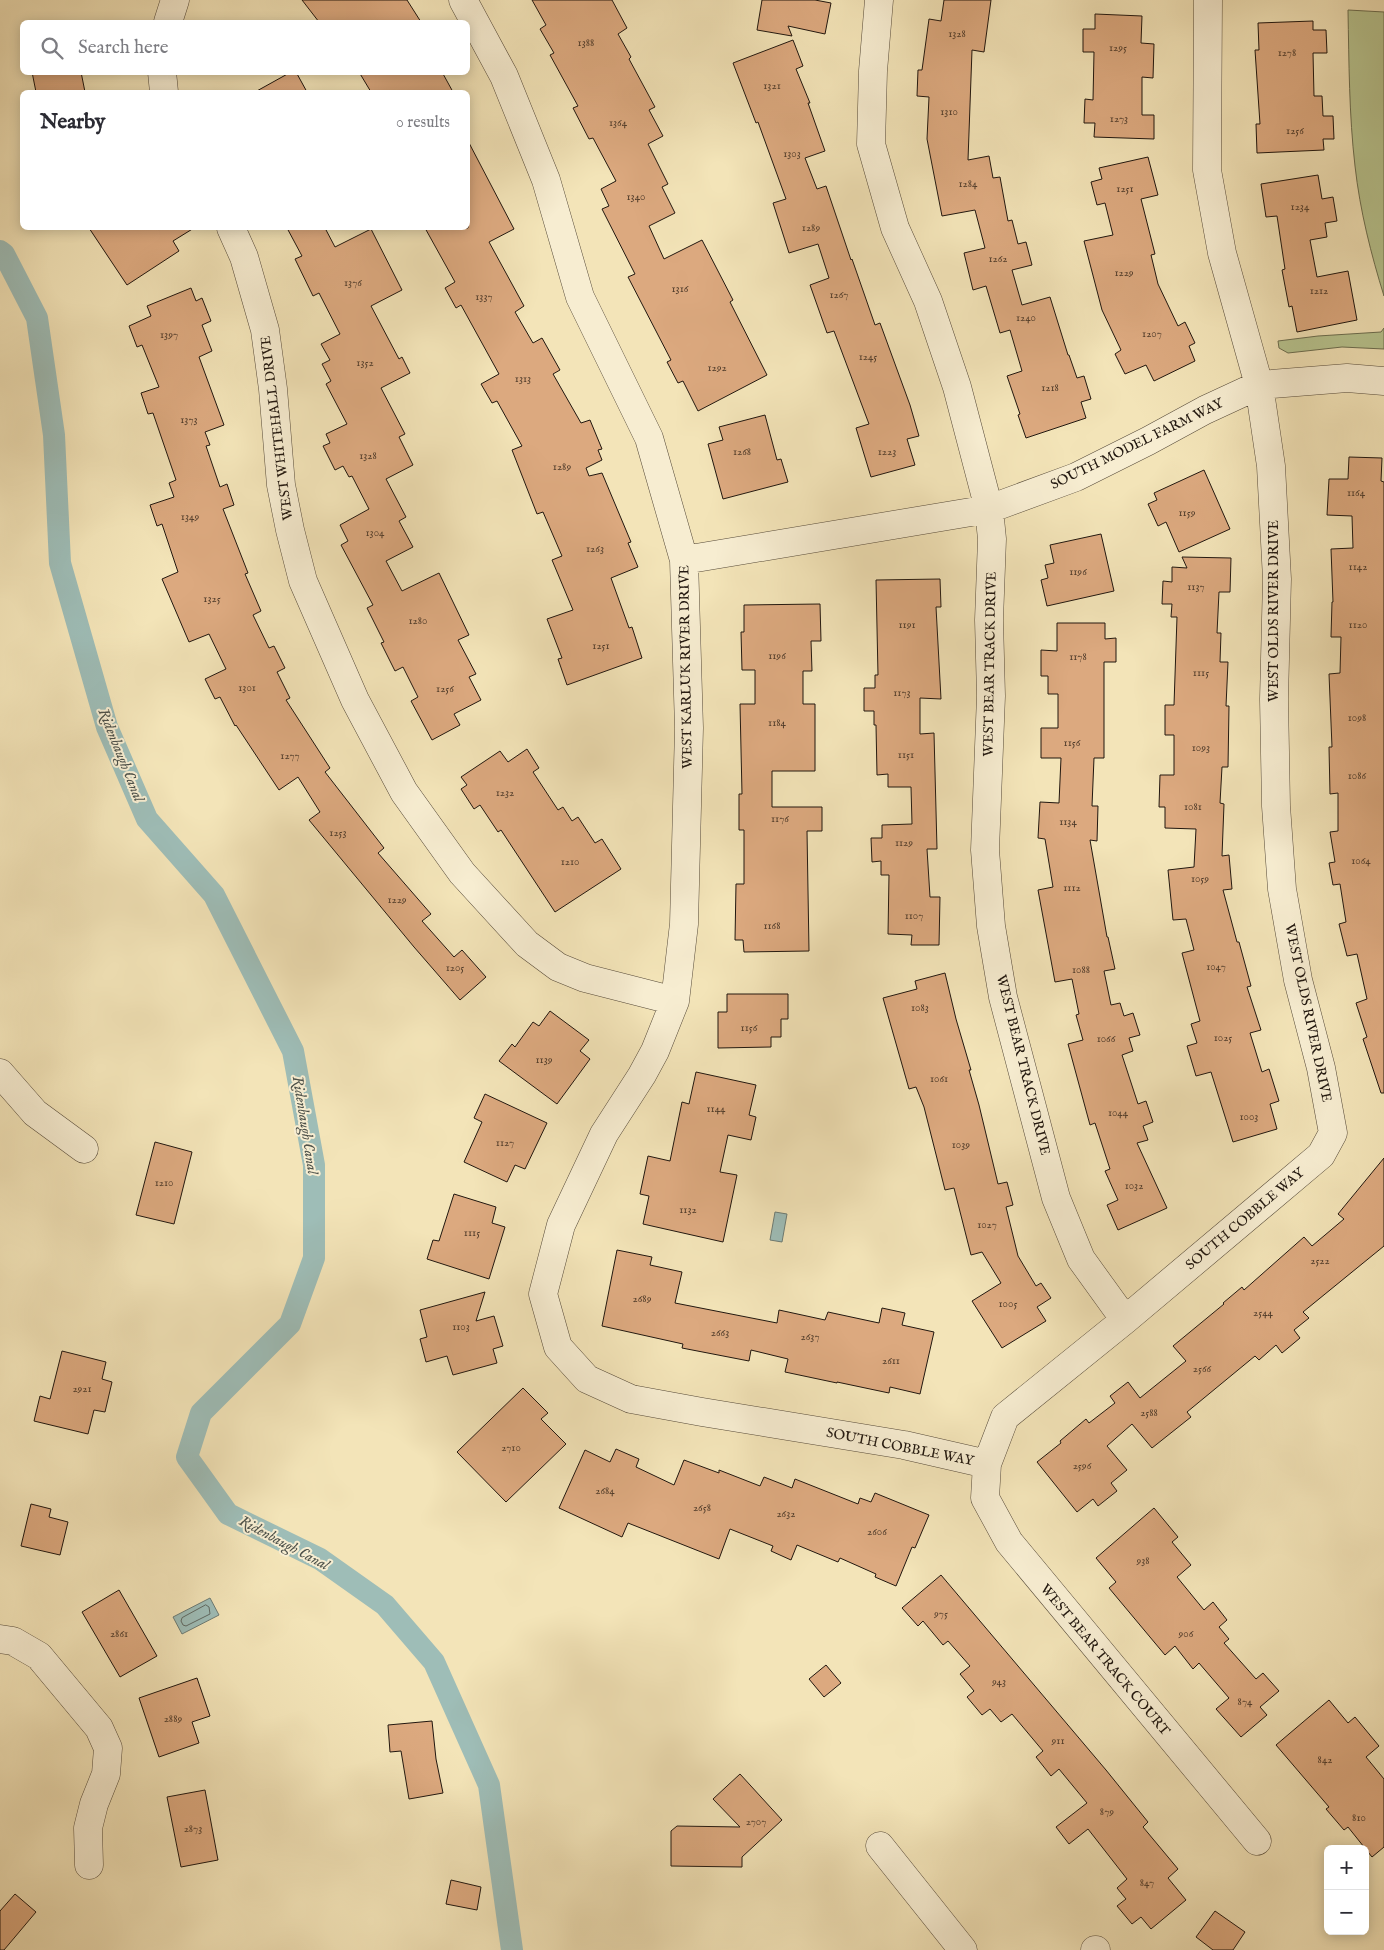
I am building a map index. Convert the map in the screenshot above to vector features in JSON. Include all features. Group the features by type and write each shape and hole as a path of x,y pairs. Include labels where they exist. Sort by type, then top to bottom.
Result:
{"street":[{"path":"169,20 175,0"},
{"name":"WEST KARLUK RIVER DRIVE","path":"463,0 504,76 546,180 580,296 649,438 684,560 689,728 684,924 675,1001 655,1051 604,1134 561,1225 543,1294 558,1347"},
{"name":"WEST BEAR TRACK DRIVE","path":"880,0 873,71 871,144 895,228 928,302 957,387 989,509 992,539 989,620 991,696 985,850 992,926 1003,997 1056,1198 1081,1259 1125,1320"},
{"name":"WEST OLDS RIVER DRIVE","path":"1208,0 1207,170 1222,254 1259,385 1271,466 1277,579 1274,699 1276,806 1282,890 1298,980 1321,1068 1333,1133"},
{"path":"162,75 164,90"},
{"name":"WEST WHITEHALL DRIVE","path":"232,230 244,257 265,330 273,388 281,485 303,580 355,700 404,792 462,873 527,944 558,967 584,978 675,1001"},
{"name":"SOUTH MODEL FARM WAY","path":"684,560 989,509 1076,477 1204,410 1259,385 1347,378 1384,381"},
{"path":"0,1073 35,1113 84,1149"},
{"name":"SOUTH COBBLE WAY","path":"558,1347 587,1379 631,1399 904,1445 987,1464 1005,1417 1125,1320 1321,1155 1333,1133"},
{"name":"WEST BEAR TRACK COURT","path":"987,1464 985,1498 1008,1542 1257,1841"},
{"path":"0,1639 13,1641 39,1656 99,1728 108,1748 106,1774 94,1804 88,1828 89,1865"},
{"path":"880,1846 963,1950"}],"green space":[{"path":"1348,10 1384,12 1384,296 1366,232 1355,166 1350,108"},
{"path":"1384,328 1384,349 1342,347 1288,353 1279,348 1278,341 1381,332"}],"water":[{"path":"775,1212 787,1214 782,1242 770,1240"},
{"path":"210,1598 219,1615 182,1634 173,1617"}],"building":[{"path":"302,0 407,0 420,20 317,20"},
{"path":"532,0 612,0 627,28 618,34 655,107 649,110 663,136 648,144 668,184 662,187 675,213 649,226 664,259 702,240 733,300 730,302 767,375 698,411 683,381 678,383 667,362 671,360 628,277 635,274 602,209 609,206 601,189 616,181 593,138 589,139 573,108 578,106 550,55 554,53 540,29 546,25"},
{"path":"762,0 815,0 831,3 825,34 788,26 792,36 757,30"},
{"path":"944,0 991,0 984,52 972,50 968,160 989,156 993,178 1000,177 1008,221 1012,220 1018,244 1026,242 1032,265 1012,270 1022,305 1050,297 1077,378 1084,376 1091,399 1081,402 1086,418 1026,438 1007,376 1022,371 1010,330 1000,333 986,286 973,290 964,253 985,248 975,210 942,216 927,139 929,97 917,96 918,70 922,70 929,19 941,21"},
{"path":"1095,14 1142,16 1141,43 1154,44 1153,78 1142,77 1142,115 1154,115 1154,139 1094,137 1095,123 1084,123 1085,99 1093,100 1094,52 1083,52 1083,29 1095,29"},
{"path":"1313,21 1313,30 1326,30 1327,53 1313,53 1314,96 1322,96 1323,116 1333,116 1334,139 1323,139 1324,150 1257,153 1256,124 1260,124 1255,50 1259,50 1258,23"},
{"path":"793,40 803,66 796,69 810,103 808,103 825,151 805,158 817,189 826,186 875,325 880,323 910,405 919,436 907,439 915,465 871,477 856,428 869,424 834,331 827,333 810,285 829,278 818,244 789,253 773,203 786,199 758,122 756,123 733,63"},
{"path":"33,75 82,75 85,90 36,90"},
{"path":"286,75 298,75 306,90 259,90"},
{"path":"361,75 444,75 452,90 370,90"},
{"path":"470,145 514,229 489,242 524,306 515,312 533,343 542,338 560,370 553,374 581,423 590,420 602,449 598,450 602,460 586,468 589,476 602,473 631,542 628,543 638,567 611,578 629,628 632,627 642,658 567,685 558,659 562,658 547,619 573,610 552,560 562,556 543,512 537,514 512,450 522,446 497,401 492,403 481,384 499,374 461,305 456,308 445,288 455,282 426,230 470,230"},
{"path":"1148,157 1158,195 1141,199 1155,254 1151,255 1158,284 1178,326 1185,322 1195,343 1189,346 1195,361 1154,381 1146,365 1125,374 1115,354 1121,350 1102,310 1084,241 1113,235 1105,203 1097,205 1091,182 1102,179 1099,168"},
{"path":"1318,175 1322,199 1333,197 1337,221 1325,223 1327,237 1310,240 1317,277 1348,271 1357,320 1297,332 1292,306 1289,307 1282,270 1285,269 1277,216 1266,217 1261,184"},
{"path":"90,230 191,230 173,241 179,251 127,285"},
{"path":"288,230 326,230 335,247 372,230 402,290 371,306 399,359 402,357 410,373 381,388 405,434 399,437 413,465 386,479 406,517 399,521 413,547 386,561 402,591 439,573 469,635 458,640 476,674 469,677 481,700 454,714 460,725 432,740 411,701 418,697 403,667 395,671 381,643 384,642 367,608 373,605 341,545 348,541 340,525 369,509 352,476 349,477 343,466 335,470 323,446 330,443 326,434 347,424 326,384 331,381 322,364 330,360 321,344 340,334 319,293 313,296 295,259 302,256"},
{"path":"191,288 196,301 202,298 211,321 202,325 212,351 199,357 224,425 205,432 210,445 206,446 220,487 227,484 234,505 223,509 248,573 245,574 261,611 253,615 269,648 274,646 285,668 277,672 290,698 286,700 330,768 325,772 384,848 378,853 431,914 422,921 454,957 462,950 486,977 460,1000 309,820 320,812 298,777 279,790 235,726 220,697 215,699 205,679 226,669 209,634 189,642 162,579 178,572 162,524 157,526 150,505 174,497 169,483 176,480 153,413 148,414 141,393 159,387 142,345 137,347 129,326 151,316 147,306"},
{"path":"765,415 777,460 781,459 788,482 723,499 708,444 723,440 719,427"},
{"path":"1349,457 1382,458 1381,481 1384,482 1384,1093 1381,1093 1363,1039 1367,1037 1356,1003 1367,999 1357,954 1347,956 1339,924 1346,922 1340,884 1333,885 1329,863 1335,862 1330,832 1338,831 1338,793 1330,794 1329,747 1332,747 1329,674 1340,673 1341,637 1331,637 1333,602 1331,549 1353,548 1352,516 1327,515 1329,479 1348,479"},
{"path":"1204,470 1230,529 1179,552 1166,522 1158,526 1148,504 1157,500 1154,493"},
{"path":"1101,534 1114,591 1047,606 1041,580 1048,578 1045,565 1054,563 1050,545"},
{"path":"1182,557 1231,558 1230,592 1219,592 1217,633 1221,633 1220,662 1228,662 1226,706 1229,706 1228,767 1222,767 1220,803 1224,804 1222,856 1229,855 1232,889 1223,890 1251,986 1247,987 1261,1030 1250,1033 1262,1072 1269,1069 1279,1101 1270,1104 1277,1129 1233,1142 1211,1072 1196,1076 1187,1046 1197,1043 1191,1024 1200,1021 1182,953 1194,950 1186,919 1173,920 1168,870 1194,867 1196,829 1165,828 1165,807 1159,807 1160,775 1174,775 1174,735 1165,735 1165,705 1174,705 1177,617 1171,617 1172,604 1162,604 1163,581 1172,582 1172,567 1187,568"},
{"path":"940,579 941,607 936,607 941,699 920,698 920,734 934,733 937,849 927,849 930,897 940,897 939,945 911,945 912,935 888,934 889,875 881,875 881,861 872,862 871,838 882,838 882,825 912,824 911,787 888,787 888,774 877,775 874,711 864,711 864,688 875,688 875,675 878,675 876,580"},
{"path":"820,604 821,641 811,641 812,671 803,671 803,704 815,704 815,771 772,771 772,807 822,807 822,831 807,831 809,951 744,952 743,940 735,940 736,884 744,884 744,830 739,830 739,794 742,794 740,704 755,704 755,670 742,670 741,632 744,632 744,605"},
{"path":"1057,623 1105,623 1105,639 1116,638 1116,662 1104,662 1104,758 1094,758 1092,806 1098,806 1097,841 1090,840 1107,937 1115,969 1104,971 1111,1005 1120,1003 1124,1016 1133,1013 1140,1035 1129,1038 1133,1051 1122,1055 1138,1104 1146,1101 1153,1122 1143,1126 1148,1140 1137,1143 1167,1208 1118,1230 1107,1205 1118,1200 1105,1171 1110,1169 1095,1123 1090,1125 1068,1044 1083,1040 1076,1015 1079,1014 1072,979 1055,982 1038,890 1053,887 1045,839 1038,838 1040,802 1059,803 1061,758 1041,758 1041,728 1058,728 1058,694 1048,694 1048,676 1041,676 1041,650 1057,651"},
{"path":"527,749 539,768 533,772 558,810 563,807 572,821 578,817 595,843 602,839 621,869 555,912 501,830 498,832 480,805 474,809 461,789 467,785 461,777 500,751 508,762"},
{"path":"945,973 971,1070 969,1070 998,1184 1007,1182 1013,1205 1006,1207 1018,1256 1036,1286 1041,1283 1051,1298 1037,1307 1046,1321 1002,1348 972,1301 1001,1283 982,1252 971,1255 954,1188 945,1190 924,1107 916,1087 909,1089 883,998 917,989 915,981"},
{"path":"727,994 788,994 788,1019 781,1019 781,1037 771,1037 771,1047 718,1048 718,1012 727,1012"},
{"path":"550,1011 589,1040 580,1051 590,1059 557,1104 499,1061 512,1044 515,1047 533,1022 539,1026"},
{"path":"696,1072 756,1085 749,1115 756,1117 751,1140 728,1135 720,1172 737,1175 723,1242 643,1224 649,1196 640,1194 648,1156 670,1161 682,1102 689,1104"},
{"path":"485,1094 547,1123 525,1169 515,1165 507,1182 464,1162 482,1122 474,1118"},
{"path":"155,1142 192,1152 174,1224 136,1215"},
{"path":"1384,1158 1384,1246 1303,1312 1309,1318 1294,1330 1300,1338 1282,1353 1276,1345 1259,1360 1255,1356 1187,1412 1191,1417 1152,1448 1132,1424 1107,1446 1127,1470 1111,1483 1117,1491 1098,1506 1093,1499 1077,1512 1037,1462 1061,1443 1060,1441 1086,1419 1089,1423 1115,1403 1110,1396 1128,1382 1140,1398 1186,1361 1173,1346 1242,1287 1244,1290 1304,1237 1312,1246 1344,1219 1338,1214"},
{"path":"454,1194 496,1207 492,1223 505,1227 489,1279 427,1259 433,1240 439,1241"},
{"path":"617,1250 652,1257 650,1265 682,1272 675,1303 777,1323 779,1310 825,1320 828,1312 879,1323 882,1308 905,1313 902,1325 934,1332 920,1394 890,1387 889,1393 785,1372 788,1359 751,1350 749,1361 682,1348 683,1344 602,1326"},
{"path":"485,1292 476,1321 494,1316 503,1346 493,1349 497,1363 453,1375 447,1356 426,1362 420,1339 427,1337 420,1310"},
{"path":"62,1351 106,1362 102,1379 112,1382 105,1412 94,1410 88,1434 34,1421 40,1396 50,1399"},
{"path":"523,1388 548,1413 541,1419 566,1444 506,1502 457,1452"},
{"path":"616,1449 639,1459 636,1467 674,1485 684,1460 719,1473 719,1470 760,1486 764,1477 792,1488 795,1479 858,1504 860,1498 871,1502 875,1493 929,1515 915,1548 912,1547 896,1586 875,1577 876,1574 840,1558 838,1562 797,1545 791,1560 771,1551 773,1546 730,1529 719,1559 628,1523 622,1537 559,1508 585,1450 610,1462"},
{"path":"31,1504 51,1509 49,1517 68,1522 60,1555 21,1546"},
{"path":"1154,1508 1178,1537 1172,1542 1191,1565 1177,1577 1204,1610 1213,1602 1227,1620 1219,1627 1229,1639 1224,1643 1256,1679 1263,1673 1279,1691 1260,1707 1267,1715 1241,1737 1216,1709 1229,1698 1199,1663 1193,1669 1175,1646 1165,1655 1109,1588 1116,1582 1096,1558"},
{"path":"941,1575 1148,1822 1143,1827 1178,1869 1168,1878 1186,1900 1151,1929 1141,1917 1132,1924 1117,1906 1126,1899 1117,1888 1127,1879 1088,1829 1069,1844 1056,1827 1087,1803 1059,1769 1051,1776 1036,1757 1043,1751 1012,1714 1001,1722 990,1709 982,1715 967,1697 974,1691 960,1674 970,1666 948,1641 943,1645 923,1621 918,1626 902,1608"},
{"path":"119,1590 157,1656 120,1677 82,1612"},
{"path":"826,1665 841,1683 824,1697 809,1679"},
{"path":"197,1678 210,1716 192,1722 199,1743 159,1757 139,1698"},
{"path":"1329,1700 1348,1723 1355,1717 1379,1746 1366,1757 1384,1779 1384,1847 1372,1857 1369,1853 1369,1845 1362,1845 1348,1827 1344,1830 1326,1809 1329,1807 1276,1745"},
{"path":"432,1721 436,1759 443,1793 409,1799 401,1751 390,1752 388,1725"},
{"path":"740,1774 782,1820 742,1857 742,1867 671,1866 671,1831 677,1826 740,1827 713,1799"},
{"path":"205,1790 218,1860 181,1867 167,1797"},
{"path":"451,1880 481,1887 477,1910 446,1904"},
{"path":"15,1894 36,1912 4,1950 0,1950 0,1911"},
{"path":"1215,1911 1245,1932 1233,1950 1213,1950 1196,1937"}],"waterway":[{"name":"Ridenbaugh Canal","path":"0,251 4,254 37,318 54,435 60,563 107,727 147,819 214,895 293,1051 314,1165 314,1258 290,1324 201,1413 187,1457 228,1514 320,1559 385,1605 434,1662 489,1785 512,1950"}]}
